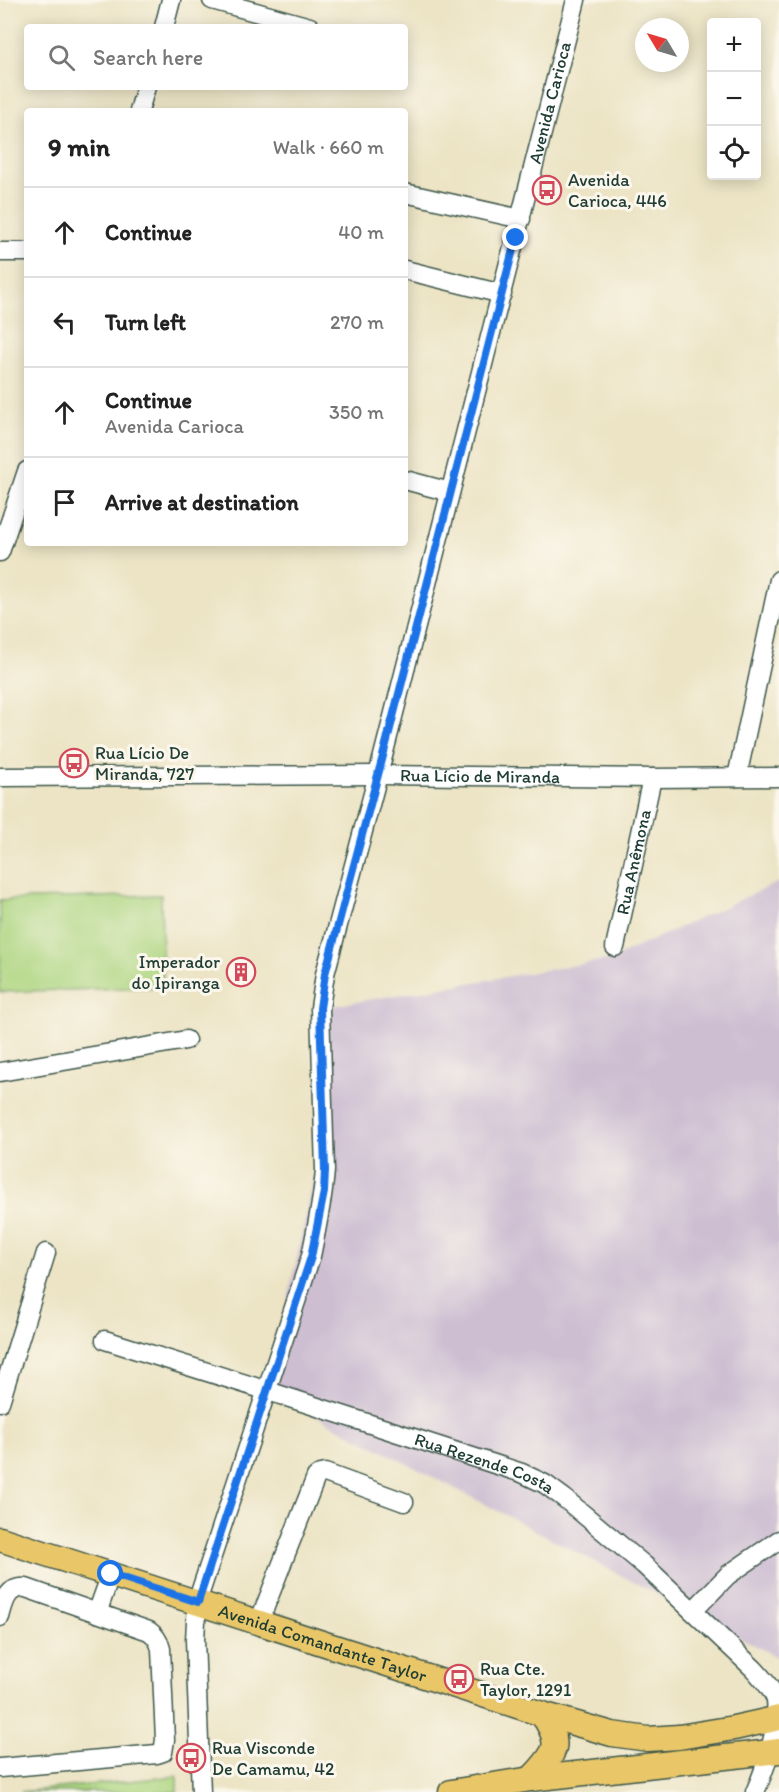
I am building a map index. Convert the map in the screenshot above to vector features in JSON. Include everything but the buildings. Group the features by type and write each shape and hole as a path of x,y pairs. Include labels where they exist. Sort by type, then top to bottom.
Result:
{"main road":[{"name":"Avenida Comandante Taylor","path":"0,1539 612,1734 648,1739 679,1737 778,1718"},
{"path":"531,1779 549,1759 554,1747 550,1725 542,1713"},
{"path":"451,1792 621,1767 775,1752"}],"street":[{"path":"165,24 171,0"},
{"path":"212,0 299,24"},
{"name":"Avenida Carioca","path":"201,1792 195,1640 198,1602 311,1257 324,1192 320,1008 325,974 576,0"},
{"path":"140,108 145,90"},
{"path":"408,193 521,219"},
{"path":"0,252 24,252"},
{"path":"408,271 502,294"},
{"path":"0,552 6,515 24,477"},
{"path":"408,481 450,492"},
{"path":"737,777 779,580"},
{"name":"Rua Lício de Miranda","path":"0,777 378,775 779,777"},
{"name":"Rua Anêmona","path":"615,947 652,778"},
{"path":"0,1072 186,1040"},
{"path":"0,1402 46,1253"},
{"name":"Rua Rezende Costa","path":"105,1340 268,1390 522,1473 545,1484 635,1557 754,1669 776,1699 778,1718"},
{"path":"259,1622 316,1477 325,1473 404,1502"},
{"path":"693,1611 728,1575 779,1540"},
{"path":"97,1613 111,1574"},
{"path":"0,1617 6,1598 12,1590 18,1587 149,1631 160,1643 161,1649 165,1740 163,1752 157,1754 0,1768"},
{"path":"755,1792 775,1752 778,1718"}],"shaded area":[{"path":"779,882 779,1658 268,1391 323,1137 320,1008 611,959"}],"green space":[{"path":"161,895 163,987 0,992 0,900"},
{"path":"177,1776 177,1792 20,1792"}],"place":[{"name":"Avenida Carioca, 446","path":"547,190"},
{"name":"Rua Lício De Miranda, 727","path":"74,763"},
{"name":"Imperador do Ipiranga","path":"241,972"},
{"name":"Rua Cte. Taylor, 1291","path":"459,1679"},
{"name":"Rua Visconde De Camamu, 42","path":"191,1758"}],"route":[{"path":"111,1574 198,1602 311,1257 324,1192 320,1008 325,974 516,238"}]}
